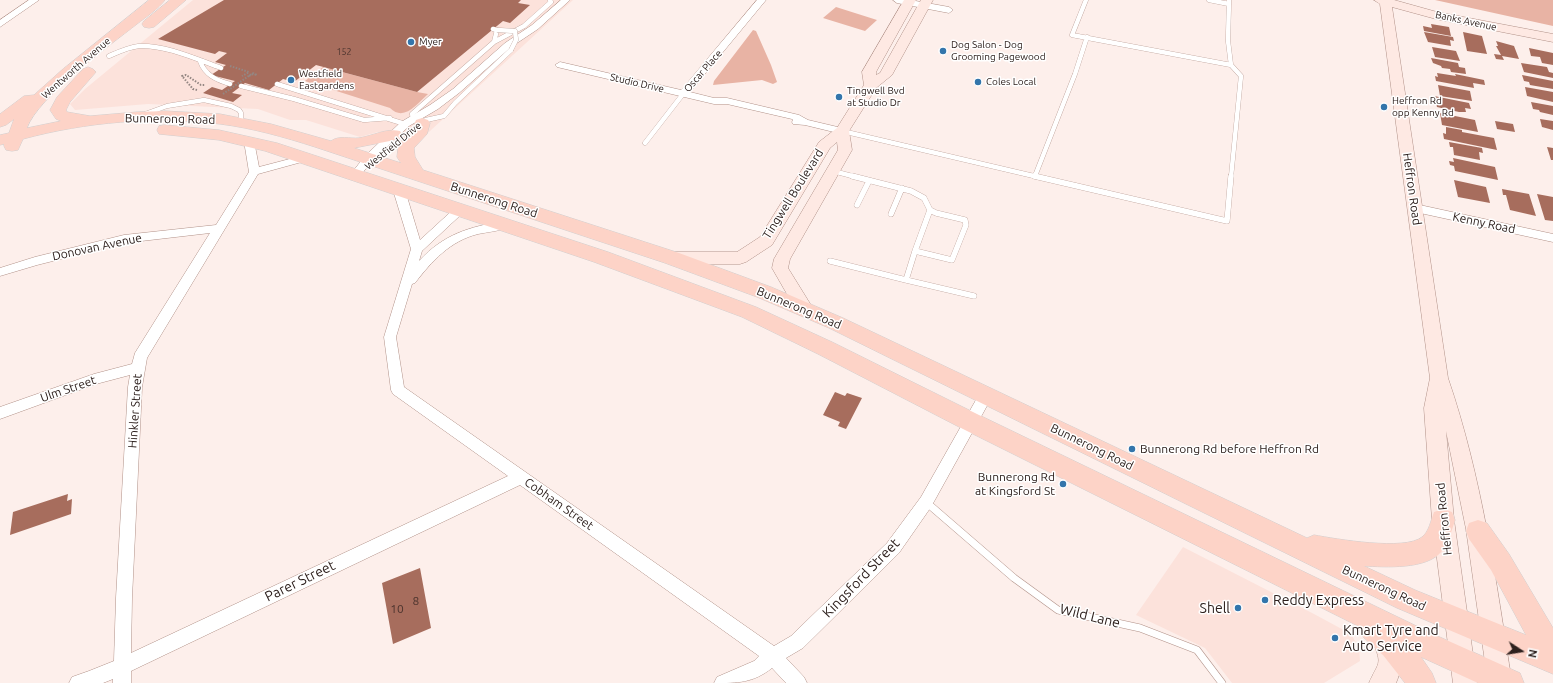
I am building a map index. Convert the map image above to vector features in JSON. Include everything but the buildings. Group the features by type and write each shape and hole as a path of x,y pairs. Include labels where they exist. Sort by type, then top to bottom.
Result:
{"main road":[{"name":"Wentworth Avenue","path":"7,144 28,111 68,72 158,0"},
{"name":"Wentworth Avenue","path":"35,138 41,119 49,107 88,72 179,0"},
{"path":"0,122 68,72"},
{"path":"88,72 63,100 58,110 62,116 67,118 92,121"},
{"name":"Bunnerong Road","path":"7,144 35,138 92,121 140,117 202,118 241,122 321,143 672,258 764,292 805,310 986,395 1406,599 1553,660"},
{"path":"321,143 359,143 412,124 419,134 409,142 406,148 406,157 416,174"},
{"name":"Bunnerong Road","path":"35,138 142,130 205,132 249,141 305,158 682,286 749,312 825,348 971,422 1328,596 1423,644 1463,672 1503,681"},
{"path":"1288,543 1361,554 1415,553 1426,549 1432,544 1443,520"},
{"path":"1478,531 1500,562 1541,635 1553,648"},
{"path":"1328,596 1376,630 1394,646 1407,661 1422,683"}],"street":[{"path":"0,24 35,0"},
{"name":"Westfield Drive","path":"355,175 412,124 445,105 456,91 508,45 535,27 566,0"},
{"name":"Oscar Place","path":"683,94 762,0"},
{"name":"Banks Avenue","path":"1408,0 1553,31"},
{"path":"872,85 869,72 905,1 925,2 949,10"},
{"name":"Banks Avenue","path":"1383,1 1451,18 1553,38"},
{"name":"Heffron Road","path":"1383,1 1415,208 1439,378 1452,413 1478,531 1493,634 1503,681"},
{"name":"Tingwell Boulevard","path":"672,258 740,258 766,241 824,145 842,131 872,85 885,75 925,2"},
{"name":"Studio Drive","path":"560,65 714,101 724,106 784,120 805,122 842,131"},
{"name":"Westfield Drive","path":"373,160 412,124"},
{"name":"Tingwell Boulevard","path":"805,310 780,268 782,259 845,150 842,131"},
{"path":"249,141 254,172 305,158"},
{"name":"Hinkler Street","path":"122,683 124,598 134,410 140,357 254,172"},
{"path":"398,190 417,249"},
{"name":"Kenny Road","path":"1415,208 1553,238"},
{"name":"Cobham Street","path":"460,210 417,249 390,337 398,390 773,656 798,683"},
{"name":"Cobham Street","path":"403,291 431,254 445,242 482,228 504,225"},
{"name":"Donovan Avenue","path":"0,272 35,261 124,239 220,228"},
{"name":"Ulm Street","path":"0,413 94,379 138,368"},
{"name":"Heffron Road","path":"1439,378 1434,408 1443,520 1463,672"},
{"name":"Kingsford Street","path":"723,683 760,667 773,656 797,642 894,548 926,502 986,395"},
{"name":"Parer Street","path":"78,683 90,680 122,666 521,477"},
{"path":"1376,630 1388,646 1391,659 1388,675 1381,683"}],"lane":[{"path":"412,124 412,114 494,42 524,26 551,2 550,0"},
{"path":"842,131 1227,221 1240,76 1238,71 1231,65 1072,35 1086,0"},
{"path":"1209,0 1229,2 1228,41 1231,65"},
{"path":"494,42 495,30 515,31"},
{"path":"277,84 412,124 444,116 454,103 511,50 516,40 515,31"},
{"path":"1035,176 1075,74 1087,37"},
{"path":"109,56 132,47 142,46 178,54 221,68"},
{"path":"200,61 202,69 210,77 230,84"},
{"path":"241,86 294,99 358,119 371,120 390,118"},
{"name":"Oscar Place","path":"645,143 683,94"},
{"path":"833,171 902,188 924,198 930,210 936,213 965,220 966,230 952,260 915,251"},
{"path":"857,205 869,181"},
{"path":"891,214 902,188"},
{"path":"906,280 930,210"},
{"path":"830,261 974,296"},
{"name":"Wild Lane","path":"926,502 1014,578 1058,610 1140,628 1196,650 1222,683"}],"path":[{"path":"228,61 230,66 249,72 245,75"},
{"path":"223,94 253,73 257,75 253,74 250,76"},
{"path":"199,90 193,89 182,76 186,75 200,85 208,85"}],"shaded area":[{"name":"Westfield Eastgardens","path":"193,0 573,0 418,142 378,132 360,137 306,120 290,120 258,109 148,104 75,110 70,104 85,89"},
{"path":"1435,0 1553,0 1553,26"},
{"path":"836,7 877,20 865,31 823,18"},
{"path":"753,30 756,31 777,82 773,84 762,80 713,85 714,81"},
{"path":"323,67 428,94 410,110 400,113 395,112 390,108 305,81"},
{"path":"1183,547 1351,634 1359,648 1360,661 1324,683 1232,683 1205,648 1136,615"}],"place":[{"name":"Myer","path":"411,42"},
{"name":"Dog Salon - Dog Grooming Pagewood","path":"943,51"},
{"name":"Westfield Eastgardens","path":"291,80"},
{"name":"Coles Local","path":"978,82"},
{"name":"Tingwell Bvd at Studio Dr","path":"839,97"},
{"name":"Heffron Rd opp Kenny Rd","path":"1384,107"},
{"name":"Bunnerong Rd before Heffron Rd","path":"1132,449"},
{"name":"Bunnerong Rd at Kingsford St","path":"1063,484"},
{"name":"Reddy Express","path":"1265,600"},
{"name":"Shell","path":"1238,608"},
{"name":"Kmart Tyre and Auto Service","path":"1335,638"}]}
